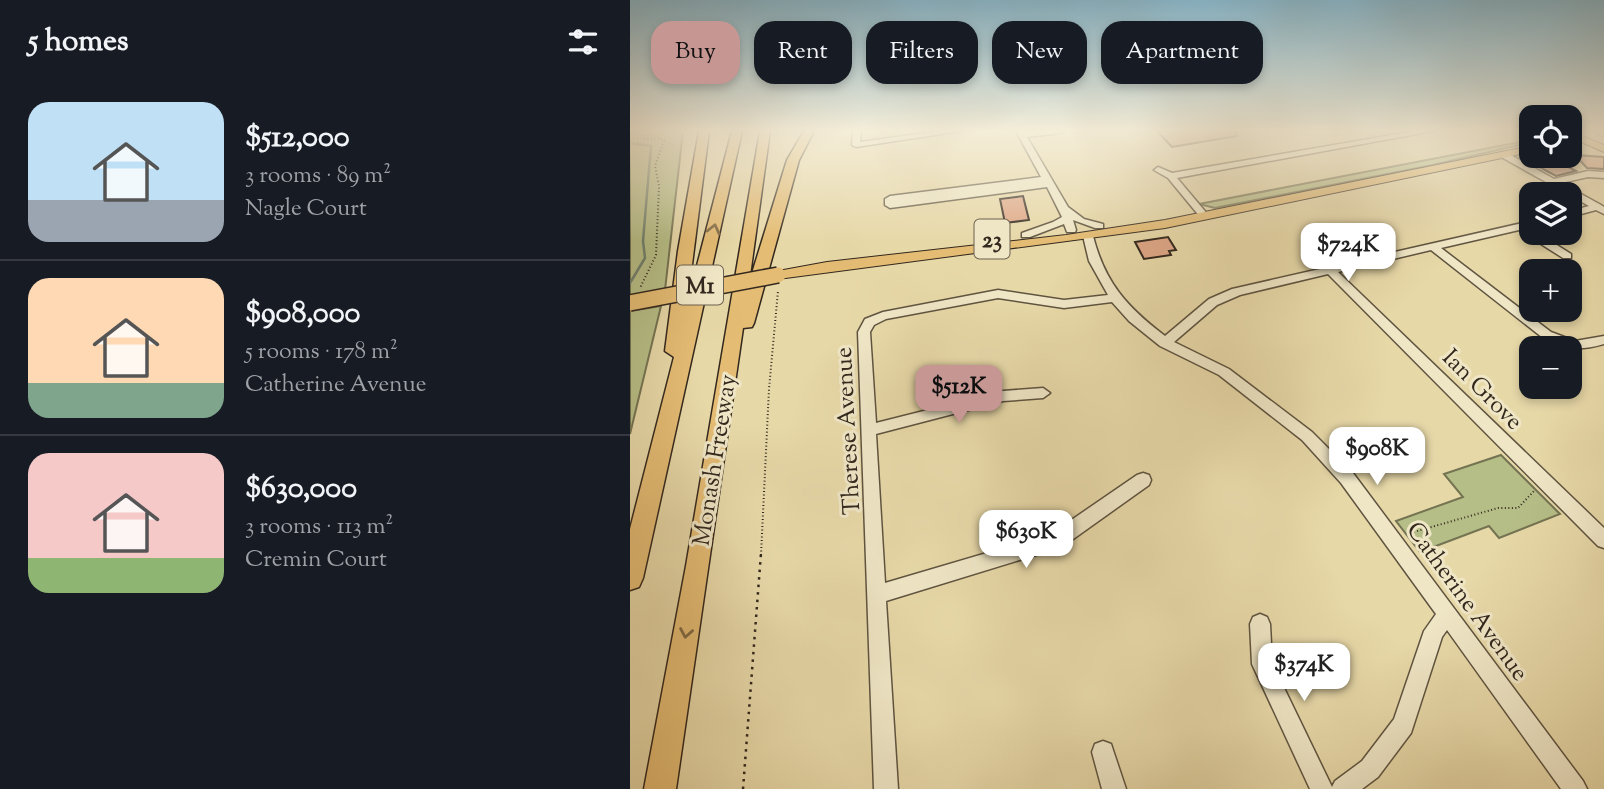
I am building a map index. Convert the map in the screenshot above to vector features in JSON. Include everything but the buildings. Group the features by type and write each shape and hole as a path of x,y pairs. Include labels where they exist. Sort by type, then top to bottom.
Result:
{"highway":[{"path":"664,439 685,251 698,168"},
{"name":"Monash Freeway","path":"630,578 728,168"},
{"name":"Monash Freeway","path":"660,789 759,168"},
{"path":"722,412 769,233 790,168"}],"main road":[{"name":"23","path":"817,268 885,255 1026,235 1067,224 1088,236 1447,168"},
{"name":"23","path":"634,297 778,275 1067,224 1099,226 1167,217 1204,216"}],"street":[{"path":"1041,168 1067,224 1082,222 1099,226"},
{"path":"1171,176 1218,168"},
{"path":"1527,168 1553,182 1588,174 1604,175"},
{"path":"1158,170 1171,176 1204,216"},
{"path":"956,194 891,199 890,205 1049,181"},
{"path":"1582,198 1601,209"},
{"path":"1582,212 1601,209"},
{"name":"Catherine Avenue","path":"1067,224 1077,243 1094,261 1115,298 1133,318 1165,342 1224,372 1307,436 1347,478 1575,789"},
{"path":"1165,342 1213,302 1225,297 1519,227"},
{"name":"Catherine Avenue","path":"1088,236 1094,261"},
{"path":"1552,245 1567,257"},
{"path":"1433,247 1557,341 1567,346 1584,346 1604,340"},
{"name":"Ian Grove","path":"1330,271 1543,481 1598,525 1604,540"},
{"name":"Therese Avenue","path":"886,789 864,332 869,322 883,316 998,294 1064,304 1115,298"},
{"path":"870,430 1003,396 1043,393"},
{"path":"878,594 1056,541 1143,480"},
{"path":"1343,789 1370,768 1403,725 1434,631 1447,616"},
{"path":"1260,624 1262,664 1322,789"},
{"path":"1103,752 1114,789"}],"path":[{"path":"634,297 656,255 659,186 655,168"},
{"path":"743,789 757,632 769,389 778,291"},
{"path":"1392,538 1498,508 1518,508 1543,481"}],"green space":[{"path":"630,168 679,168 665,290 630,296"},
{"path":"1386,168 1419,168 1215,208 1199,204"},
{"path":"661,306 630,434 630,311"},
{"path":"1501,455 1560,514 1499,538 1489,526 1420,552 1396,521 1463,497 1444,474"}],"waterway":[{"path":"630,283 645,258 643,241 649,168"}]}
